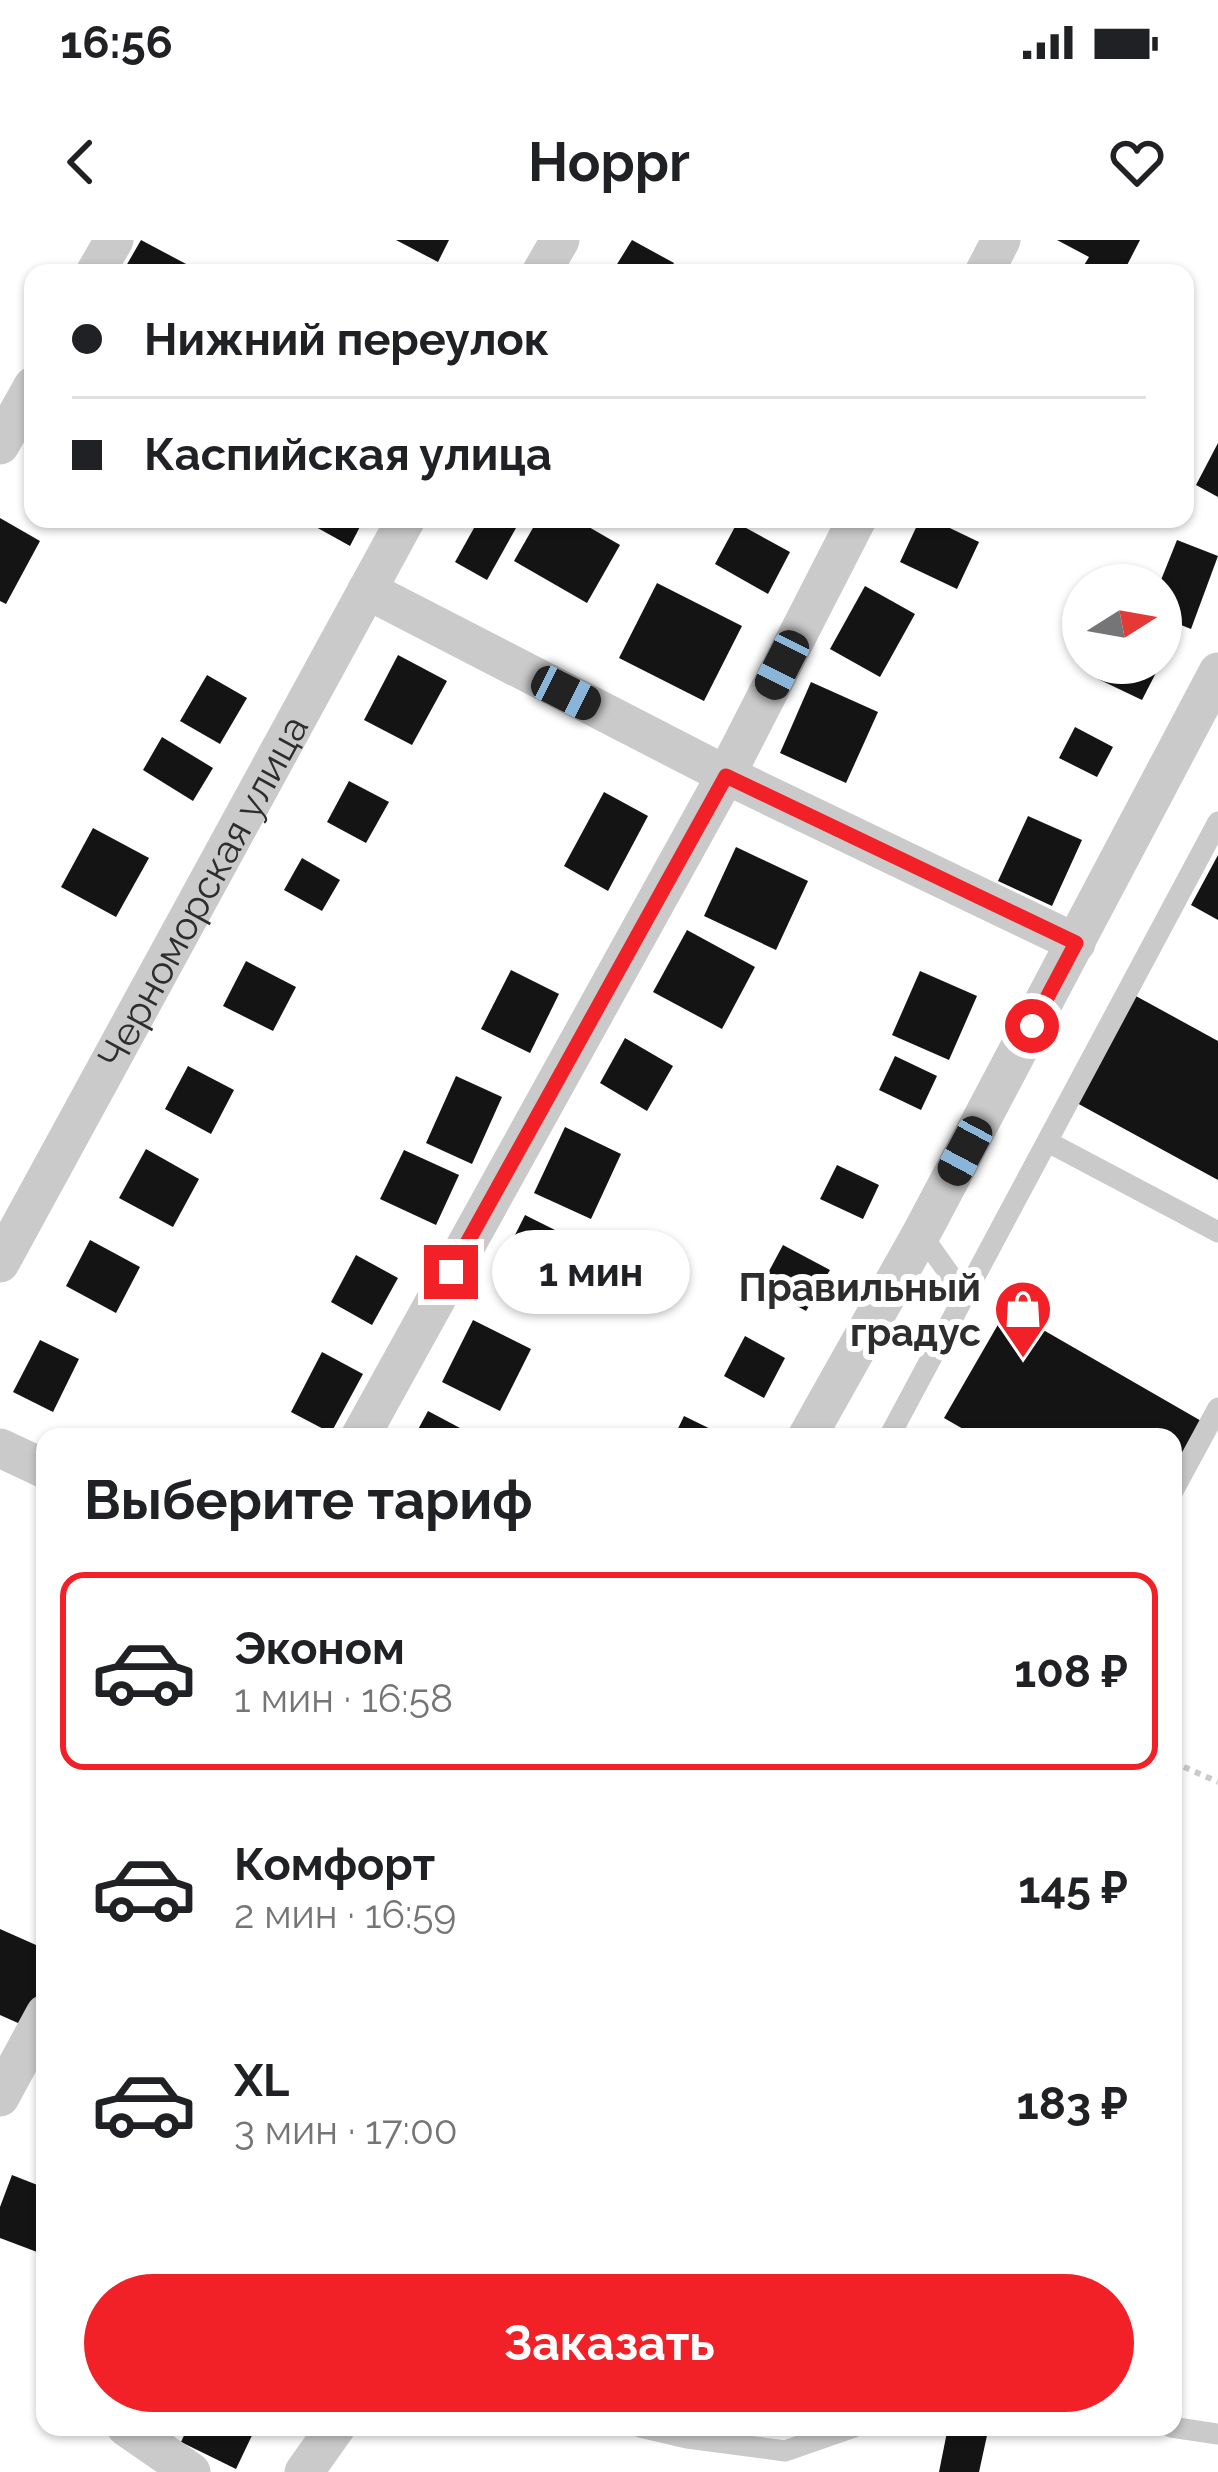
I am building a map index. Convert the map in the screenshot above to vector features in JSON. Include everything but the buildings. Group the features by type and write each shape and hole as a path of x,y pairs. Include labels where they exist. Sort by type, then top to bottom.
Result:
{"street":[{"path":"0,445 24,402"},
{"name":"Черноморская улица","path":"0,1263 401,528"},
{"path":"365,1428 726,776 852,528"},
{"path":"367,590 726,776 1076,943"},
{"path":"812,1428 921,1234 1218,673"},
{"path":"0,1448 36,1465"},
{"path":"0,2097 36,2031"},
{"path":"139,2436 191,2472"},
{"path":"304,2472 330,2436"}],"lane":[{"path":"894,1428 1218,822"},
{"path":"1048,1142 1218,1232"},
{"path":"921,1234 965,1297"},
{"path":"1182,1474 1218,1408"},
{"path":"1182,2429 1218,2434"},
{"path":"701,2436 782,2461 835,2436"}],"path":[{"path":"1182,1766 1218,1782"}],"place":[{"name":"Правильный градус","path":"1023,1360"}],"route":[{"path":"451,1272 726,776 1076,943 1032,1026"}]}
